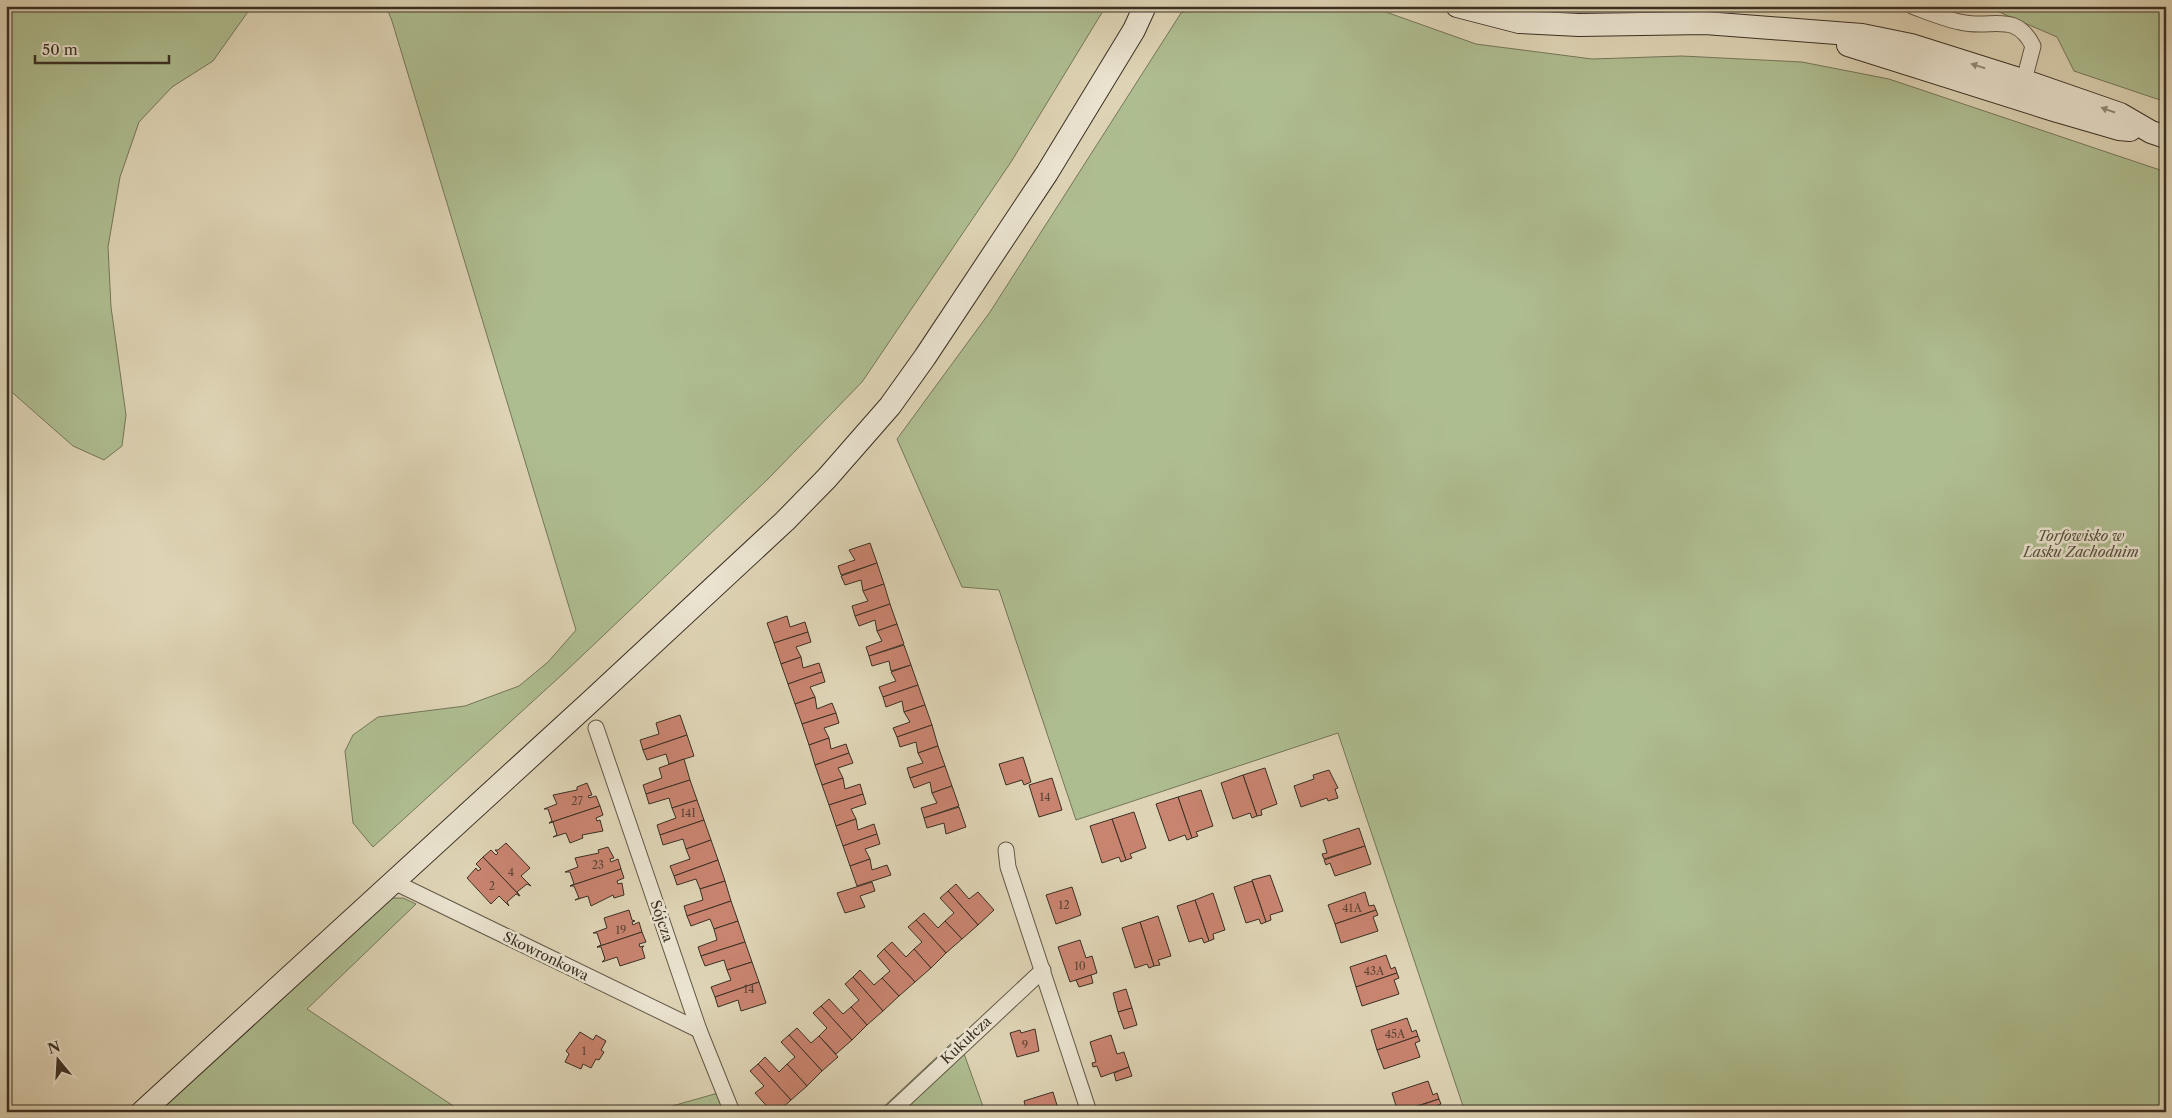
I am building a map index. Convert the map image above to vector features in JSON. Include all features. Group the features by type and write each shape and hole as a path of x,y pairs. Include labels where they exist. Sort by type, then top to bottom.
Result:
{"main road":[{"path":"1134,30 1145,6"},
{"path":"142,1112 785,521 849,453 890,406 925,357 1047,173 1134,30 1152,6"},
{"path":"1457,6 1519,22 1579,25 1705,23 1862,35 1911,45 2119,129 2158,134"}],"street":[{"path":"1912,6 1961,23 2013,25 2026,32 2033,46 2022,90"},
{"name":"Sójcza","path":"596,728 699,1030 732,1112"},
{"path":"1006,850 1008,867 1089,1112"},
{"name":"Skowronkowa","path":"392,881 699,1030"},
{"name":"Kukułcza","path":"891,1112 1043,970"}],"green space":[{"path":"6,6 252,6 213,61 172,87 139,122 120,177 108,247 111,307 126,415 122,446 104,460 73,446 6,387"},
{"path":"386,6 1106,6 1011,162 862,382 768,479 565,672 373,847 353,823 345,751 353,735 378,717 465,706 519,686 548,662 576,630"},
{"name":"Torfowisko w Lasku Zachodnim","path":"1205,6 1369,6 1476,44 1592,59 1682,56 1802,62 1889,79 2166,172 2166,1112 1465,1112 1338,733 1076,820 999,590 962,587 897,439 990,312 1181,13"},
{"path":"1970,6 2166,6 2166,102 2074,71 2057,37 1999,12"},
{"path":"403,898 416,904 307,1009 458,1109 467,1112 158,1112 386,900"},
{"path":"958,1037 985,1112 878,1112"},
{"path":"718,1093 725,1112 651,1112"}],"building":[{"path":"870,543 877,563 841,575 838,566 855,560 849,550"},
{"path":"877,563 884,584 863,591 861,580 845,585 841,576"},
{"path":"884,584 890,604 855,616 852,606 868,601 863,591"},
{"path":"890,604 897,624 877,631 875,620 859,626 855,616"},
{"path":"787,616 790,627 805,622 808,632 774,643 767,623"},
{"path":"897,624 904,644 869,656 866,647 882,641 877,631"},
{"path":"808,632 811,642 796,647 801,657 781,664 774,643"},
{"path":"904,645 911,665 891,671 889,661 872,666 869,656"},
{"path":"801,657 803,668 819,663 822,672 788,684 781,664"},
{"path":"911,665 918,685 883,697 879,687 896,681 891,672"},
{"path":"822,672 825,682 810,687 815,697 795,704 788,684"},
{"path":"918,685 925,705 904,712 902,701 886,707 883,697"},
{"path":"815,697 817,709 832,703 836,713 802,724 795,704"},
{"path":"925,705 932,725 897,737 893,728 910,722 904,712"},
{"path":"836,713 839,723 824,728 829,738 809,745 802,724"},
{"path":"680,715 687,735 643,750 640,740 659,734 656,723"},
{"path":"932,725 938,746 918,753 916,742 900,747 897,737"},
{"path":"687,735 694,756 669,764 666,754 647,760 643,750"},
{"path":"829,738 831,749 846,744 849,753 815,765 809,745"},
{"path":"938,746 945,766 910,778 907,768 923,763 918,753"},
{"path":"849,753 853,763 838,768 843,778 822,785 815,765"},
{"path":"1023,757 1031,782 1024,785 1022,780 1006,785 999,764"},
{"path":"684,759 690,780 646,794 643,785 662,778 659,768"},
{"path":"945,766 952,786 932,793 930,782 914,788 910,778"},
{"path":"1265,768 1277,804 1261,810 1262,815 1257,816 1243,775"},
{"path":"1329,770 1338,788 1335,789 1338,798 1328,801 1327,798 1301,807 1294,786 1314,779 1313,775"},
{"path":"1243,775 1257,816 1252,818 1250,813 1233,819 1221,783"},
{"path":"843,778 845,789 860,784 863,794 829,805 822,785"},
{"path":"1052,778 1062,810 1039,817 1029,785"},
{"path":"690,780 697,800 672,808 669,798 649,804 646,794"},
{"path":"587,783 592,795 588,796 589,798 596,796 600,806 549,823 552,821 548,809 544,809 557,804 553,795 577,790 577,787"},
{"path":"952,786 959,806 924,818 921,808 937,803 932,793"},
{"path":"1201,790 1213,826 1196,832 1198,836 1192,838 1178,797"},
{"path":"863,794 866,804 851,809 856,819 836,826 829,805"},
{"path":"1178,797 1192,838 1187,840 1185,835 1169,841 1156,804"},
{"path":"697,800 704,820 660,835 657,825 676,818 672,808"},
{"path":"600,806 603,815 596,818 597,821 600,820 603,831 582,835 583,838 570,843 566,833 553,837 557,835 553,822 549,823"},
{"path":"959,807 966,827 946,834 944,823 927,828 924,818"},
{"path":"1134,812 1146,848 1130,854 1132,858 1126,860 1112,819"},
{"path":"856,819 858,830 874,824 877,834 843,846 836,826"},
{"path":"1112,819 1126,860 1121,862 1119,857 1102,863 1090,826"},
{"path":"704,820 711,840 686,849 683,839 663,845 660,835"},
{"path":"1359,828 1365,846 1324,859 1322,854 1327,853 1323,840"},
{"path":"877,834 880,844 865,849 870,859 850,866 843,846"},
{"path":"711,840 718,860 674,876 670,866 690,859 686,849"},
{"path":"506,843 530,868 521,876 531,886 527,884 517,892 520,896 483,857 491,850 496,855 498,853 495,850 498,850"},
{"path":"1365,846 1371,864 1335,876 1330,863 1326,865 1324,860"},
{"path":"608,847 614,858 610,859 611,862 618,859 621,869 570,886 574,884 570,872 565,872 578,867 575,858 599,853 598,850"},
{"path":"483,857 520,896 516,894 507,902 509,906 499,896 491,904 467,878 476,868 478,871 481,869 476,864"},
{"path":"870,859 872,870 887,865 891,875 857,886 850,866"},
{"path":"718,860 725,881 700,889 696,879 677,885 674,876"},
{"path":"621,869 624,878 617,881 618,884 622,883 624,895 614,898 613,895 591,906 588,896 575,900 579,898 574,886 570,886"},
{"path":"1270,875 1283,911 1270,915 1271,920 1266,922 1252,880"},
{"path":"725,881 731,901 687,916 684,906 703,900 700,889"},
{"path":"1252,881 1266,922 1261,924 1259,919 1246,923 1234,887"},
{"path":"872,882 875,891 860,896 865,907 845,913 837,893"},
{"path":"956,884 969,899 978,892 994,910 978,925 948,891"},
{"path":"1072,887 1081,915 1056,924 1046,895"},
{"path":"948,891 978,925 962,939 945,921 954,913 940,898"},
{"path":"1365,892 1369,906 1374,905 1376,910 1335,924 1328,905"},
{"path":"1213,893 1225,930 1213,934 1214,939 1209,941 1195,900"},
{"path":"1195,900 1209,941 1204,943 1202,938 1189,942 1177,906"},
{"path":"731,901 738,921 714,929 710,919 691,926 687,916"},
{"path":"629,910 632,920 635,921 632,922 633,925 639,922 642,932 597,947 601,945 597,933 593,933 607,928 604,918"},
{"path":"1376,910 1378,915 1373,917 1378,931 1341,943 1335,924"},
{"path":"924,913 938,928 945,921 962,939 946,953 916,920"},
{"path":"1158,916 1171,956 1158,960 1160,965 1154,966 1140,922"},
{"path":"916,920 946,953 931,968 914,949 922,942 908,927"},
{"path":"738,921 745,942 701,956 698,947 717,940 714,929"},
{"path":"1140,922 1154,966 1149,968 1147,964 1135,968 1122,928"},
{"path":"642,932 646,942 639,944 640,947 644,946 642,948 645,958 620,966 617,957 602,962 605,959 601,947 597,947"},
{"path":"1080,940 1086,958 1092,956 1097,973 1070,982 1058,947"},
{"path":"745,942 752,962 727,970 724,960 705,966 701,956"},
{"path":"892,942 906,957 914,949 931,968 915,982 884,949"},
{"path":"884,949 915,982 899,996 882,978 890,971 877,956"},
{"path":"1386,955 1391,969 1395,967 1397,973 1356,987 1350,967"},
{"path":"752,962 759,982 715,997 711,987 731,980 727,970"},
{"path":"860,970 874,985 882,978 899,996 883,1011 853,977"},
{"path":"1397,973 1399,978 1394,980 1399,994 1362,1006 1356,987"},
{"path":"1091,975 1093,983 1079,987 1076,980"},
{"path":"853,977 883,1011 867,1025 851,1007 859,1000 845,984"},
{"path":"759,982 766,1003 741,1011 738,1000 718,1007 715,997"},
{"path":"1126,989 1132,1008 1118,1012 1113,993"},
{"path":"829,999 843,1014 851,1007 867,1025 852,1040 821,1006"},
{"path":"821,1006 852,1040 836,1054 819,1036 827,1028 813,1013"},
{"path":"1132,1008 1137,1025 1124,1029 1118,1012"},
{"path":"1407,1018 1412,1032 1416,1030 1418,1036 1377,1050 1371,1030"},
{"path":"797,1028 811,1043 819,1036 838,1057 822,1071 789,1035"},
{"path":"1035,1029 1039,1051 1017,1057 1010,1033 1020,1030 1021,1033"},
{"path":"580,1032 593,1040 596,1035 606,1041 601,1050 604,1052 599,1060 596,1059 591,1068 583,1064 581,1069 565,1062 569,1054 566,1051"},
{"path":"789,1035 822,1071 807,1086 787,1064 795,1057 781,1042"},
{"path":"1111,1035 1117,1054 1124,1052 1129,1067 1101,1077 1097,1066 1093,1067 1092,1063 1096,1062 1090,1042"},
{"path":"1418,1036 1420,1041 1415,1043 1420,1057 1384,1069 1377,1050"},
{"path":"765,1057 779,1072 787,1064 807,1086 791,1100 758,1064"},
{"path":"758,1064 791,1100 778,1112 772,1112 755,1093 764,1086 750,1071"},
{"path":"1129,1067 1132,1076 1116,1081 1114,1073"},
{"path":"1428,1081 1433,1095 1437,1093 1439,1099 1398,1112 1392,1093"},
{"path":"1053,1092 1059,1112 1027,1112 1024,1101"},
{"path":"1439,1099 1441,1104 1436,1106 1438,1112 1401,1112"}]}
